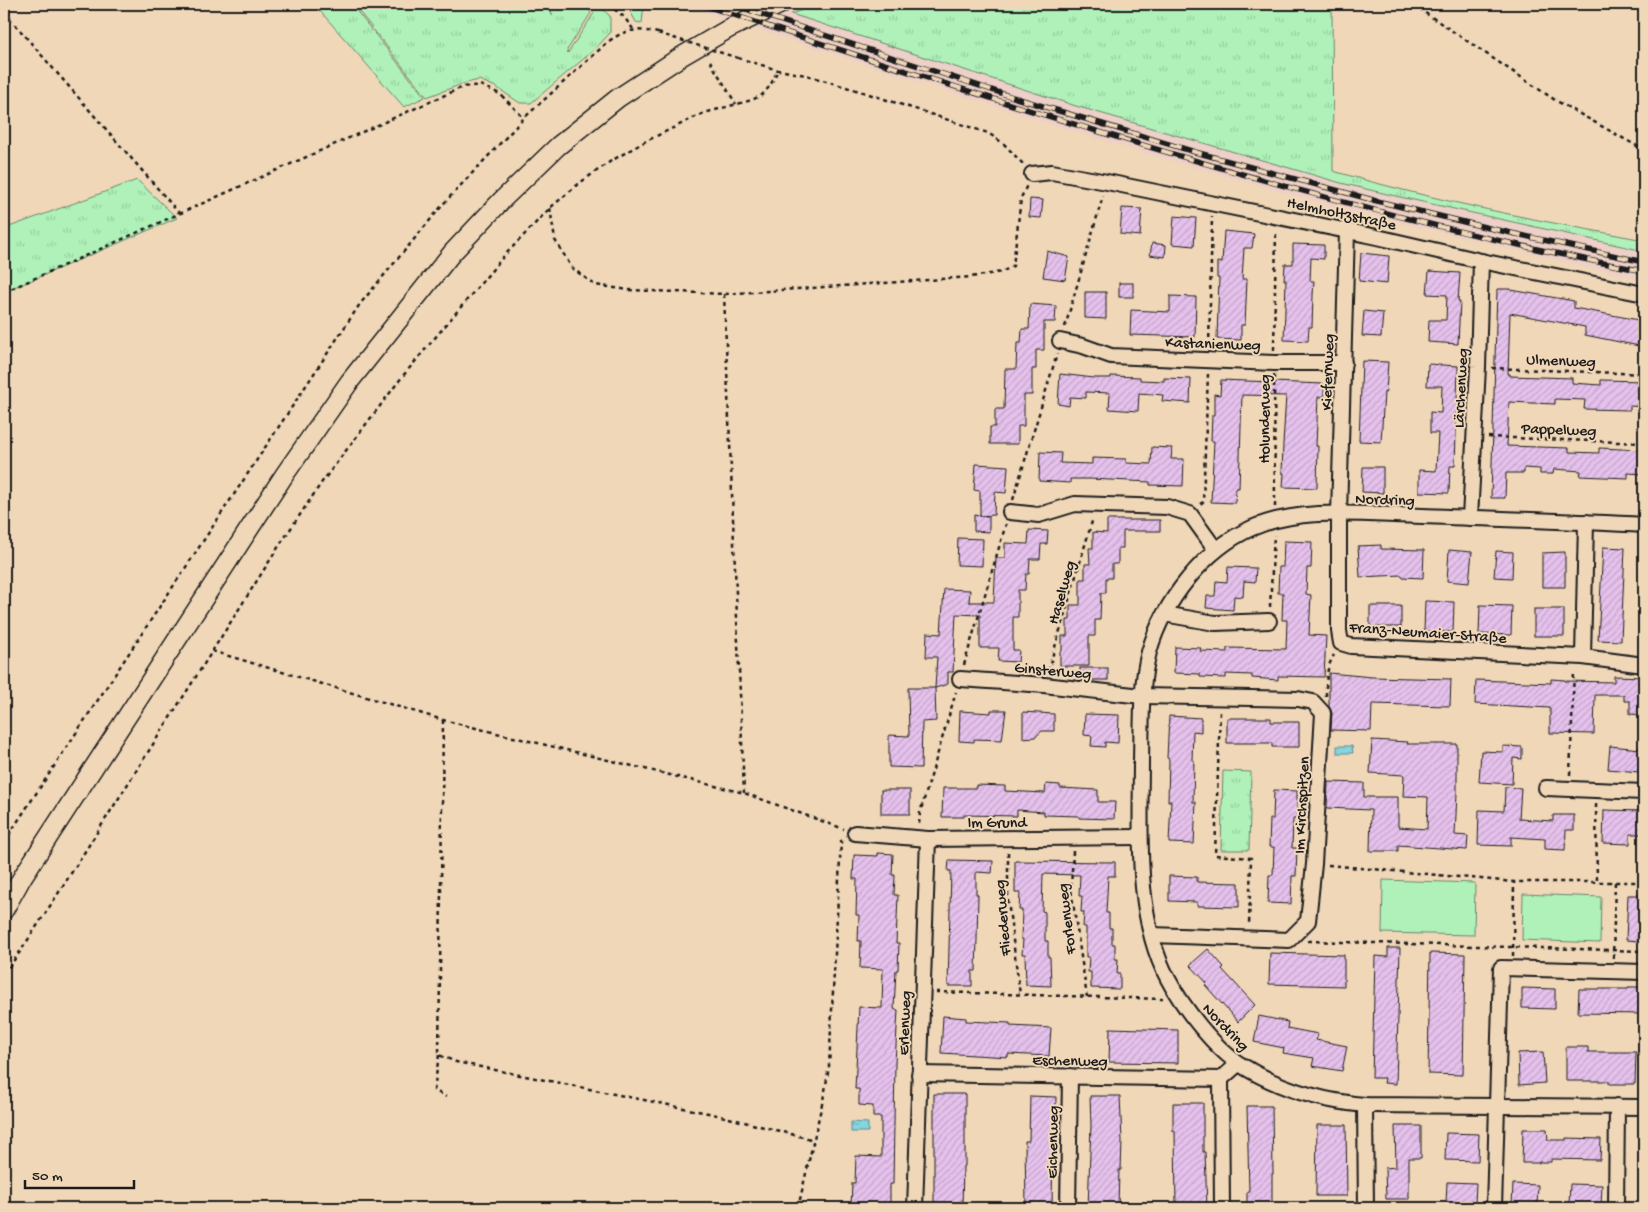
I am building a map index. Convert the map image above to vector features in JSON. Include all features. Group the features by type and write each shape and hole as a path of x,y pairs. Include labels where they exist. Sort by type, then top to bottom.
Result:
{"main road":[{"path":"4,910 23,876 285,474 350,381 452,253 502,200 558,146 618,98 682,56 730,28 781,4"},
{"path":"4,897 23,876"}],"street":[{"name":"Helmholtzstraße","path":"1032,174 1052,172 1276,216 1481,261 1644,294"},
{"name":"Kiefernweg","path":"1340,514 1347,231"},
{"name":"Lärchenweg","path":"1470,518 1478,367 1481,261"},
{"name":"Kastanienweg","path":"1060,341 1083,346 1111,356 1274,363 1344,363"},
{"path":"1010,512 1039,515 1075,504 1167,507 1190,514 1216,550"},
{"name":"Nordring","path":"1644,525 1340,514 1309,515 1275,520 1252,527 1231,539 1216,550 1189,577 1170,602 1149,652 1142,696 1140,837 1144,895 1152,935 1161,964 1168,979 1194,1018 1238,1064 1288,1088 1338,1102 1365,1105 1644,1107"},
{"name":"Franz-Neumaier-Straße","path":"1340,514 1338,631 1341,643 1351,646 1583,657 1644,664"},
{"path":"1583,657 1586,522"},
{"path":"1164,614 1214,623 1270,621"},
{"name":"Ginsterweg","path":"960,679 1142,696"},
{"path":"1142,696 1298,699 1314,702 1323,712"},
{"name":"Im Kirchspitzen","path":"1288,940 1308,921 1314,864 1323,712"},
{"path":"1546,788 1644,792"},
{"name":"Im Grund","path":"855,833 928,839 1140,837"},
{"name":"Erlenweg","path":"915,1208 928,839"},
{"path":"1152,935 1288,940"},
{"path":"1494,1208 1501,968 1644,972"},
{"path":"1222,1208 1221,1079 1238,1064"},
{"name":"Eschenweg","path":"919,1074 1221,1079"},
{"name":"Eichenweg","path":"1068,1208 1070,1076"},
{"path":"1365,1105 1366,1208"},
{"path":"1616,1208 1617,1106"}],"path":[{"path":"608,4 624,17 633,29"},
{"path":"1412,4 1556,100 1644,150"},
{"path":"4,12 179,213"},
{"path":"4,842 360,304 446,201 524,118 609,41 633,29 658,33 778,70 866,93 988,133 1003,143 1032,174 1021,198 1013,266 1002,272 970,277 724,294 629,290 595,285 572,268 555,240 550,208"},
{"path":"710,61 736,104"},
{"path":"4,974 58,894 274,554 322,482 402,377 503,257 550,208 588,176 646,141 704,113 752,100 762,95 770,86 778,70"},
{"path":"4,292 463,87 480,85 500,94 524,118"},
{"name":"Holunderweg","path":"1270,621 1275,520 1274,363 1276,216"},
{"path":"724,294 744,793"},
{"name":"Ulmenweg","path":"1478,367 1644,374"},
{"name":"Pappelweg","path":"1474,436 1644,443"},
{"name":"Haselweg","path":"1044,686 1097,505"},
{"path":"1323,712 1326,703 1326,675 1329,664 1341,643"},
{"path":"212,651 444,720 744,793 855,833"},
{"path":"1569,789 1574,670 1583,657"},
{"path":"1220,697 1215,856 1251,858 1248,939"},
{"path":"444,720 439,1055 434,1090 446,1097"},
{"path":"1595,790 1598,882"},
{"path":"798,1208 829,1066 841,841 855,833"},
{"name":"Forlenweg","path":"1073,837 1071,889 1087,997"},
{"name":"Fliederweg","path":"1008,838 1008,901 1020,995"},
{"path":"1314,864 1514,882 1644,882"},
{"path":"1512,968 1514,882"},
{"path":"1612,971 1615,882"},
{"path":"1288,940 1644,951"},
{"path":"922,991 1181,999"},
{"path":"439,1055 456,1062 713,1114 814,1140"}],"shaded area":[{"path":"680,4 760,4 1079,107 1391,195 1644,251 1644,280 1347,210 1141,152"}],"green space":[{"path":"314,4 351,4 425,97 404,107"},
{"path":"353,4 547,4 553,16 548,4 583,4 591,13 567,50 568,53 594,13 587,4 597,4 610,16 610,33 594,50 531,103 520,103 496,87 479,80 427,97"},
{"path":"622,4 644,4 642,23 636,22 628,7"},
{"path":"819,4 1332,4 1333,171 1449,201 1644,240 1644,251 1341,183 1079,107 791,14"},
{"path":"137,180 177,218 23,284 4,290 4,229"},
{"path":"1223,771 1251,772 1249,850 1221,850"},
{"path":"1383,880 1475,883 1474,935 1382,933"},
{"path":"1523,894 1601,897 1600,943 1522,940"}],"water":[{"path":"1337,746 1352,746 1353,753 1337,753"},
{"path":"851,1122 868,1123 868,1132 851,1132"}],"building":[{"path":"1030,199 1043,200 1041,218 1029,217"},
{"path":"1122,208 1142,209 1140,236 1120,234"},
{"path":"1174,216 1196,218 1194,246 1172,244"},
{"path":"1224,231 1254,234 1252,248 1244,248 1242,279 1247,279 1245,325 1241,325 1241,340 1217,339 1219,278 1217,278 1217,262 1222,263"},
{"path":"1152,243 1166,245 1165,257 1150,255"},
{"path":"1293,244 1324,245 1324,259 1311,258 1310,281 1314,281 1312,327 1309,327 1308,341 1284,340 1285,264 1293,264"},
{"path":"1047,251 1069,257 1065,280 1043,277"},
{"path":"1361,253 1389,256 1387,284 1359,281"},
{"path":"1429,271 1460,273 1458,344 1428,342 1429,320 1446,320 1447,295 1427,294"},
{"path":"1119,283 1133,283 1133,297 1119,297"},
{"path":"1497,289 1511,289 1574,301 1574,308 1644,321 1644,347 1585,335 1585,327 1510,313 1508,374 1510,376 1572,378 1572,383 1601,385 1601,380 1644,381 1644,407 1630,406 1630,410 1584,409 1585,400 1555,399 1555,404 1509,402 1507,446 1569,448 1569,452 1599,453 1599,448 1644,450 1644,474 1628,473 1628,478 1580,476 1581,471 1554,469 1553,474 1540,474 1540,469 1524,468 1524,473 1506,473 1505,498 1491,498"},
{"path":"1085,292 1106,292 1106,319 1085,318"},
{"path":"1170,296 1196,297 1195,337 1130,335 1131,310 1170,312"},
{"path":"1030,304 1056,306 1055,322 1044,322 1044,350 1036,350 1036,369 1032,369 1032,395 1024,395 1024,426 1018,426 1018,444 990,444 990,427 995,427 995,409 1004,409 1005,369 1016,369 1017,343 1021,343 1022,329 1029,329"},
{"path":"1364,311 1383,313 1381,337 1362,336"},
{"path":"1362,361 1388,362 1381,442 1359,441"},
{"path":"1428,364 1458,366 1455,466 1450,466 1449,493 1419,492 1419,470 1436,471 1438,433 1430,433 1430,412 1441,413 1442,386 1427,386"},
{"path":"1060,374 1094,378 1111,378 1111,376 1140,377 1140,380 1164,381 1164,378 1191,379 1190,403 1162,401 1163,395 1139,393 1138,411 1109,409 1110,393 1086,392 1086,398 1070,397 1069,406 1058,404"},
{"path":"1221,380 1324,384 1324,397 1318,397 1317,488 1283,487 1286,396 1242,395 1239,488 1236,488 1235,503 1211,502 1214,441 1211,441 1212,415 1214,415 1214,394 1220,395"},
{"path":"1152,447 1172,448 1171,459 1184,459 1183,486 1150,485 1150,482 1090,479 1070,479 1070,483 1039,481 1040,452 1061,453 1060,463 1092,464 1092,458 1126,459 1126,463 1151,464"},
{"path":"976,464 1008,466 1006,493 995,492 994,515 980,516 980,491 974,490"},
{"path":"1363,467 1383,467 1383,493 1362,492"},
{"path":"974,515 989,516 989,532 974,531"},
{"path":"1107,520 1160,520 1160,531 1123,531 1123,548 1118,548 1118,564 1112,564 1112,578 1106,578 1106,593 1101,593 1100,620 1095,620 1095,636 1089,636 1089,666 1060,666 1062,636 1067,636 1067,620 1070,620 1070,605 1080,605 1080,579 1085,579 1085,564 1090,564 1089,548 1093,548 1093,532 1107,533"},
{"path":"1029,530 1048,531 1047,544 1041,544 1040,559 1030,559 1029,574 1026,574 1025,590 1018,590 1018,617 1013,617 1013,650 1019,650 1018,662 998,661 999,648 980,648 980,615 956,614 953,672 948,672 948,684 935,688 937,657 926,657 927,633 941,634 944,589 970,590 969,602 994,602 996,558 1005,558 1005,543 1028,544"},
{"path":"958,538 983,539 982,566 957,565"},
{"path":"1284,541 1312,542 1311,568 1307,568 1306,594 1311,595 1309,635 1326,636 1324,677 1278,676 1278,680 1252,678 1252,675 1226,674 1226,678 1174,673 1175,647 1201,648 1200,651 1227,652 1227,648 1286,649 1287,620 1282,620 1283,593 1278,593 1279,567 1283,567"},
{"path":"1381,545 1381,549 1424,550 1423,578 1402,577 1402,575 1360,577 1358,546"},
{"path":"1603,547 1625,548 1621,641 1598,640"},
{"path":"1449,550 1472,552 1469,583 1447,581"},
{"path":"1496,551 1513,552 1512,578 1494,577"},
{"path":"1565,552 1565,587 1542,587 1542,553"},
{"path":"1228,567 1256,568 1255,582 1244,581 1243,597 1234,596 1233,610 1206,608 1207,596 1215,596 1216,581 1227,582"},
{"path":"1425,601 1454,602 1453,632 1424,631"},
{"path":"1480,605 1512,606 1511,635 1479,634"},
{"path":"1370,606 1401,606 1401,627 1370,627"},
{"path":"1534,609 1564,609 1564,636 1534,636"},
{"path":"1080,668 1108,668 1108,680 1080,680"},
{"path":"1329,673 1372,677 1451,679 1450,706 1372,704 1371,731 1331,730 1332,713 1329,706"},
{"path":"1614,676 1644,677 1643,715 1630,714 1630,701 1624,701 1624,695 1595,695 1594,734 1550,733 1550,708 1475,704 1476,680 1551,683 1551,679 1614,682"},
{"path":"908,688 935,688 936,721 922,722 921,768 889,767 889,735 909,736"},
{"path":"991,710 1006,710 1002,740 974,739 974,742 959,741 960,711 991,713"},
{"path":"1023,712 1054,714 1054,731 1042,731 1035,737 1023,738"},
{"path":"1085,714 1119,715 1118,743 1105,742 1105,747 1091,746 1092,736 1084,735"},
{"path":"1169,716 1201,718 1201,732 1193,731 1193,802 1196,802 1194,844 1169,843 1171,801 1168,801 1169,759 1167,758"},
{"path":"1227,718 1271,718 1271,722 1299,722 1299,747 1272,747 1272,743 1227,743"},
{"path":"1372,740 1408,742 1407,744 1457,744 1455,835 1468,836 1467,850 1398,845 1398,851 1370,851 1371,810 1327,808 1328,782 1364,783 1364,797 1398,797 1398,827 1427,829 1428,797 1403,796 1404,775 1370,773"},
{"path":"1503,746 1522,747 1522,759 1513,758 1512,784 1479,782 1481,751 1503,752"},
{"path":"1610,746 1641,749 1639,772 1608,769"},
{"path":"1046,784 1060,785 1060,788 1098,790 1098,802 1115,802 1114,819 1044,815 1044,812 1017,810 1017,816 964,815 964,817 942,817 943,788 976,788 976,785 1005,786 1005,791 1045,793"},
{"path":"1505,787 1521,788 1519,819 1553,821 1553,815 1574,815 1574,830 1566,830 1565,850 1545,849 1545,839 1511,837 1511,846 1478,845 1479,810 1504,811"},
{"path":"881,790 910,790 910,814 881,814"},
{"path":"1274,790 1297,791 1297,819 1293,819 1292,848 1297,848 1296,876 1292,876 1291,904 1268,903 1269,875 1273,875 1274,847 1269,847 1270,819 1273,819"},
{"path":"1604,810 1644,811 1643,834 1630,834 1630,844 1603,843"},
{"path":"878,853 893,854 892,875 895,875 894,895 898,895 896,943 899,943 894,1009 898,1010 893,1184 890,1184 890,1208 851,1208 852,1183 855,1183 856,1156 881,1157 881,1117 873,1117 873,1106 859,1105 859,1089 855,1089 859,1007 882,1008 883,969 860,968 861,941 858,941 859,915 856,915 857,879 853,879 854,855 878,856"},
{"path":"949,860 993,861 992,873 976,872 976,894 978,895 976,971 972,971 972,986 948,986 951,871 948,871"},
{"path":"1015,861 1115,862 1115,876 1108,876 1106,913 1109,913 1109,928 1112,928 1112,944 1115,944 1115,959 1118,959 1117,974 1120,974 1120,989 1091,988 1091,972 1088,972 1089,957 1086,957 1086,927 1083,927 1084,912 1081,912 1082,896 1079,896 1080,875 1043,874 1042,911 1045,912 1045,941 1048,941 1051,986 1026,985 1025,954 1022,954 1023,939 1021,939 1022,910 1019,910 1020,893 1015,893"},
{"path":"1169,876 1197,877 1197,882 1239,883 1239,907 1197,906 1197,902 1169,901"},
{"path":"1628,895 1640,895 1638,941 1626,940"},
{"path":"1388,948 1400,948 1396,1084 1384,1083 1385,1078 1372,1078 1375,956 1388,957"},
{"path":"1208,949 1224,967 1222,969 1255,1005 1238,1022 1190,965"},
{"path":"1270,953 1344,955 1344,986 1269,984"},
{"path":"1430,953 1465,954 1463,1075 1428,1074"},
{"path":"1628,987 1644,987 1644,1014 1578,1013 1579,989 1628,989"},
{"path":"1522,988 1555,989 1555,1009 1522,1008"},
{"path":"943,1016 966,1018 966,1021 1010,1023 1010,1026 1051,1028 1049,1056 1008,1054 1008,1057 941,1053"},
{"path":"1259,1016 1288,1022 1287,1028 1318,1034 1316,1040 1347,1046 1342,1071 1312,1066 1314,1058 1283,1053 1284,1048 1254,1042"},
{"path":"1110,1028 1178,1030 1178,1063 1109,1062"},
{"path":"1566,1047 1588,1047 1588,1052 1636,1052 1635,1084 1609,1084 1609,1081 1566,1081"},
{"path":"1543,1052 1545,1083 1519,1085 1518,1053"},
{"path":"934,1094 965,1094 965,1166 963,1166 962,1208 934,1208"},
{"path":"1030,1096 1056,1097 1055,1131 1053,1131 1052,1208 1026,1208 1025,1141 1029,1141"},
{"path":"1090,1096 1120,1096 1122,1141 1118,1208 1088,1208 1091,1125"},
{"path":"1173,1103 1203,1103 1203,1152 1205,1152 1207,1208 1176,1208"},
{"path":"1247,1106 1272,1106 1272,1208 1247,1208 1247,1192 1249,1192"},
{"path":"1317,1125 1346,1125 1347,1196 1316,1196"},
{"path":"1395,1126 1421,1126 1421,1158 1409,1158 1409,1199 1386,1199 1385,1168 1396,1167"},
{"path":"1523,1129 1547,1129 1548,1140 1566,1140 1566,1138 1601,1139 1600,1160 1551,1159 1551,1162 1522,1163"},
{"path":"1446,1133 1479,1134 1478,1161 1445,1160"},
{"path":"1447,1182 1476,1183 1475,1204 1446,1203"},
{"path":"1513,1184 1538,1185 1537,1206 1512,1205"},
{"path":"1570,1184 1602,1185 1601,1206 1569,1206"}],"railway":[{"path":"700,4 1050,117 1286,186 1404,218 1644,271"},
{"path":"730,4 1016,98 1195,152 1373,200 1493,229 1644,262"}]}
